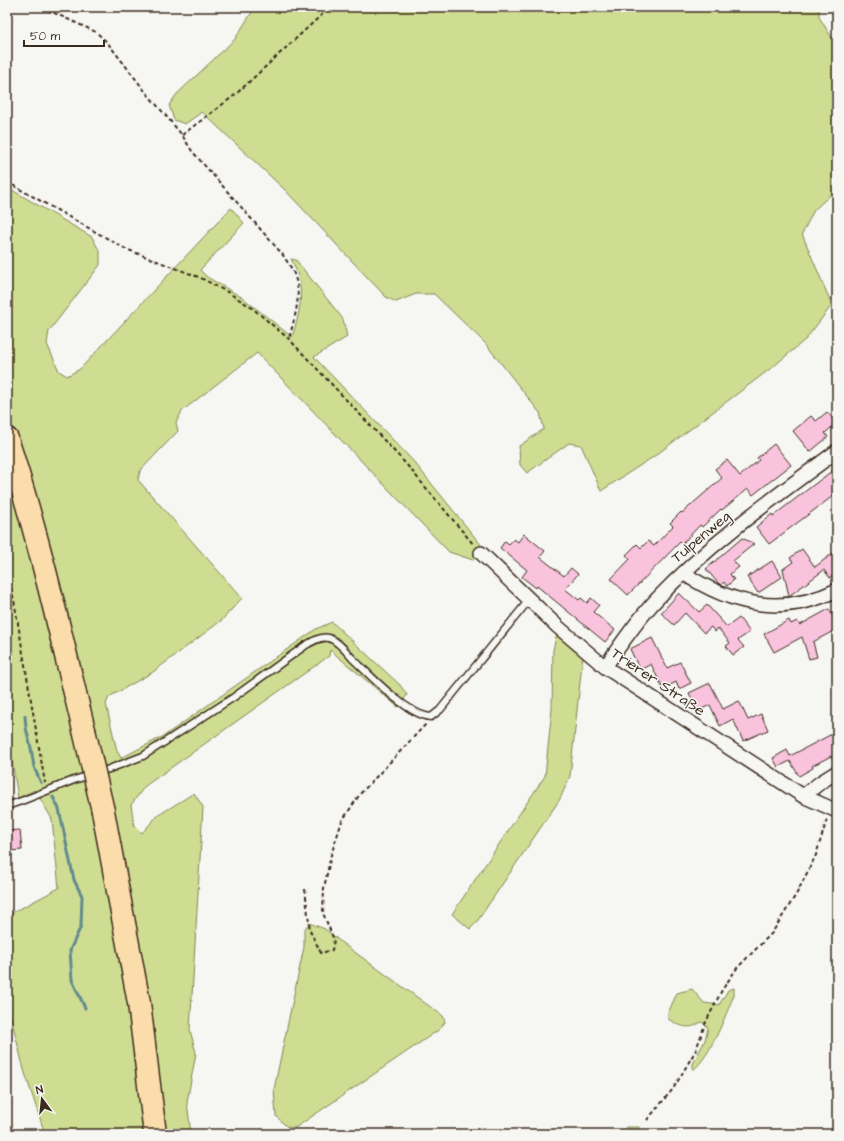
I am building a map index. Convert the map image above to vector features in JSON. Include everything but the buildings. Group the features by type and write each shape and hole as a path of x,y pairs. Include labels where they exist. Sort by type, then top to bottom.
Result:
{"highway":[{"path":"7,439 24,492 46,574 102,811 139,1004 155,1134"}],"street":[{"name":"Tulpenweg","path":"605,667 656,600 683,573 705,553 785,489 837,451"},
{"name":"Trierer Straße","path":"481,553 528,600 605,667 803,796 834,810"},
{"path":"683,573 697,583 719,594 768,606 791,605 812,600 837,590"},
{"path":"803,796 837,772"}],"lane":[{"path":"7,806 46,790 143,756 234,697 306,645 317,639 327,638 335,641 369,675 405,706 424,716 431,717 440,710 528,600"}],"path":[{"path":"41,7 96,32 107,42 182,135 192,151 283,255 293,270 296,278 298,296 289,339"},
{"path":"182,135 236,95 330,7"},
{"path":"7,182 126,248 201,278 229,293 251,308 289,339 406,464 481,553"},
{"path":"7,574 14,600 46,790"},
{"path":"305,889 310,931 321,953 332,950 334,940 323,913 324,888 331,855 342,821 360,794 423,728 431,717"},
{"path":"647,1120 674,1089 696,1050 705,1024 722,990 736,968 772,933 797,893 816,855 834,810"}],"green space":[{"path":"255,7 819,7 819,17 837,46 837,189 814,210 802,234 832,305 806,339 774,366 656,455 601,491 581,445 569,443 527,473 520,465 519,446 544,429 540,413 485,343 434,294 416,294 396,302 386,297 285,190 202,112 185,124 174,120 169,105 177,94 235,39"},
{"path":"7,187 92,237 100,252 100,265 49,331 47,344 59,371 67,376 80,369 231,208 244,223 200,270 207,277 243,298 292,337 300,307 299,279 291,259 296,260 343,319 347,337 314,357 414,462 486,551 473,560 449,552 257,353 182,411 176,423 178,431 140,471 138,480 242,598 222,620 153,672 109,697 106,704 117,751 121,758 164,736 316,629 332,622 400,685 407,695 398,707 330,650 329,656 145,786 131,805 134,825 142,833 157,816 194,793 203,807 190,1030 196,1053 187,1102 191,1134 45,1134 24,1070 7,1001 7,931 12,913 59,888 52,819 35,790 18,798 7,736"},
{"path":"557,633 583,654 570,776 560,799 476,923 470,929 452,914 545,776 552,709 553,650"},
{"path":"309,923 325,929 443,1016 445,1022 440,1029 295,1128 287,1127 276,1116 274,1089 304,947 304,930"},
{"path":"734,988 734,995 712,1046 700,1064 693,1070 693,1064 705,1040 708,1028 701,1022 697,1025 688,1027 677,1024 668,1019 668,1013 677,993 692,989 704,1003 719,1005 728,990"},
{"path":"626,1127 639,1127 639,1134 619,1134"}],"waterway":[{"path":"25,716 34,767 41,783"},
{"path":"53,797 59,809 74,880 82,896 81,926 70,950 72,980 85,1008"}]}
